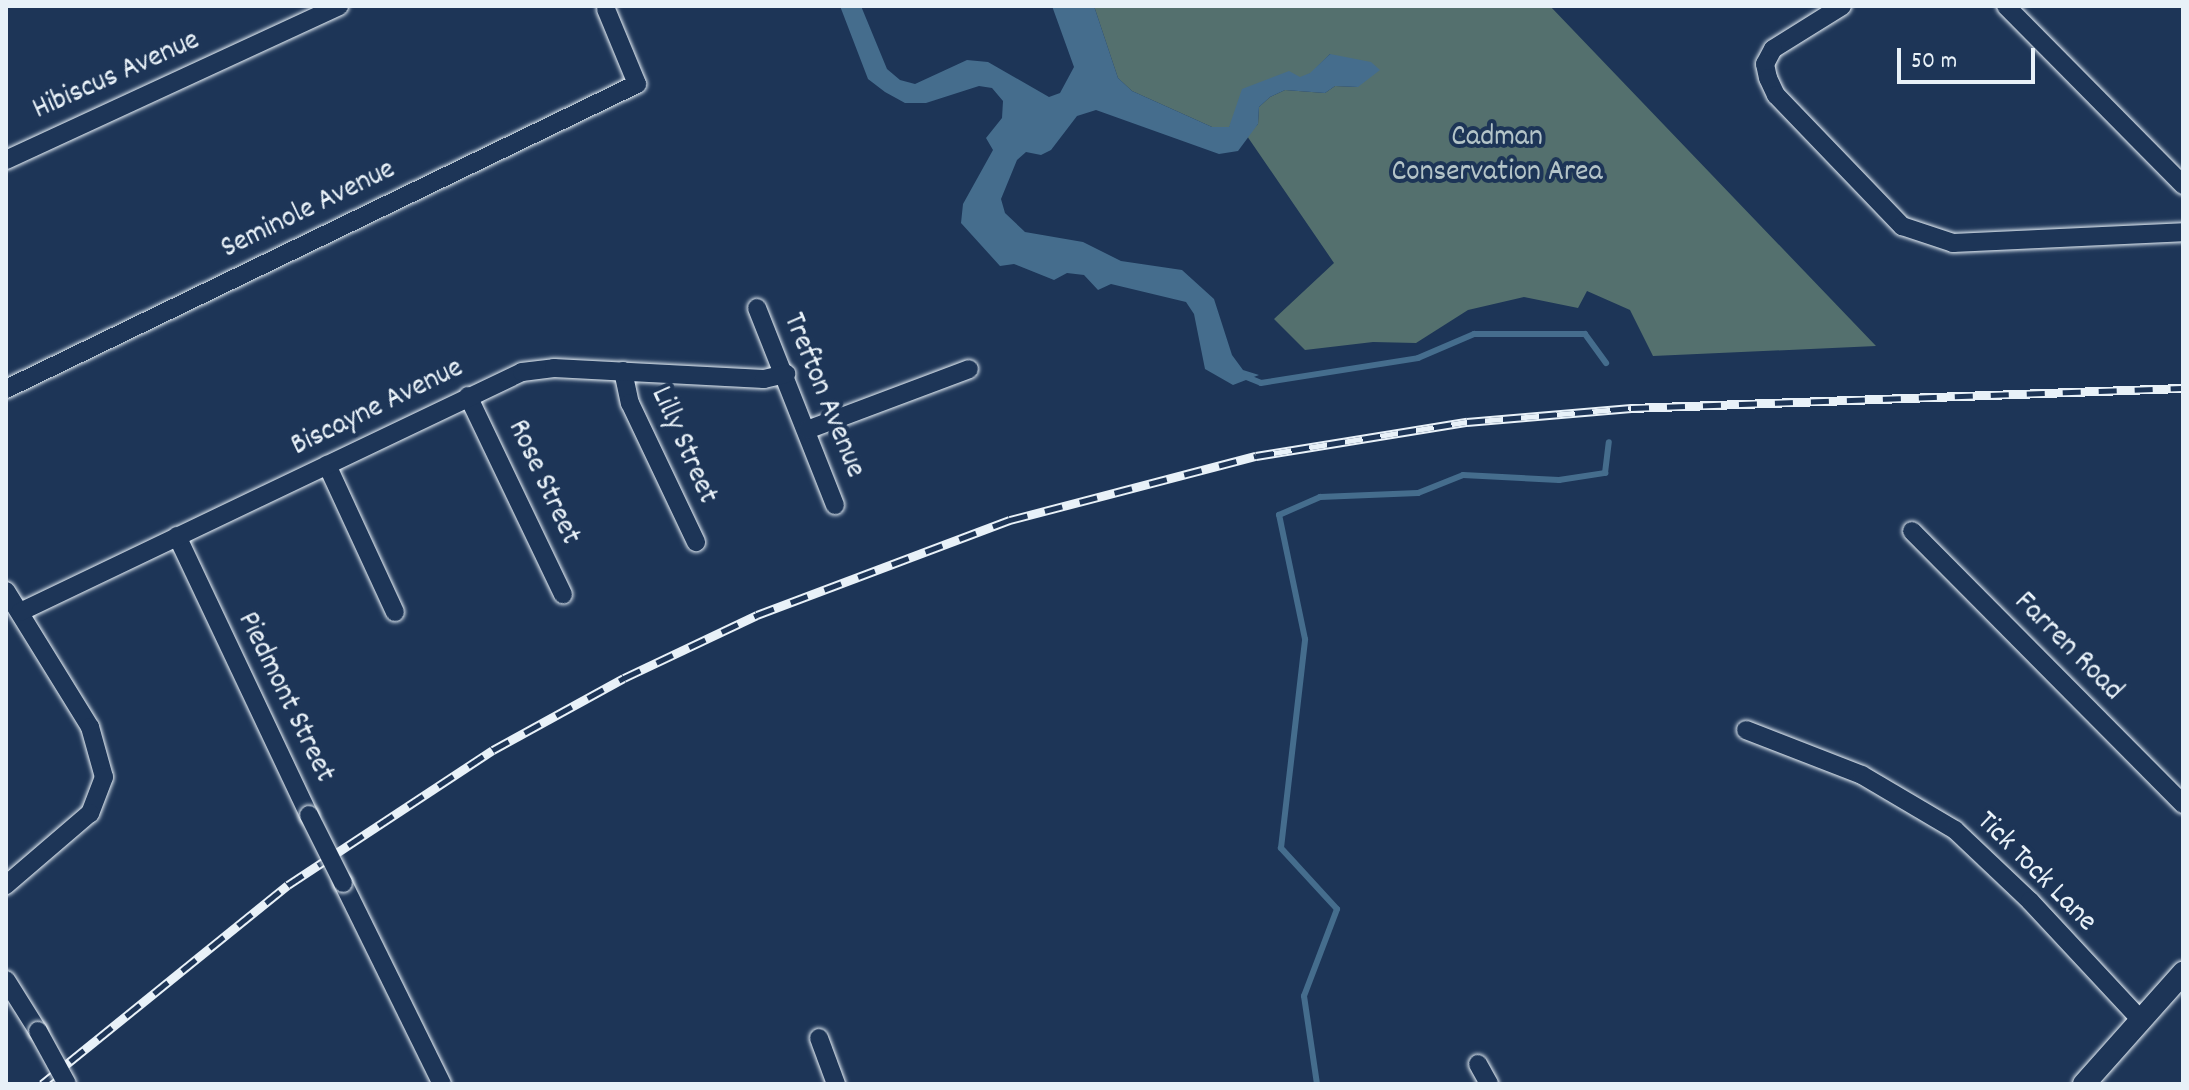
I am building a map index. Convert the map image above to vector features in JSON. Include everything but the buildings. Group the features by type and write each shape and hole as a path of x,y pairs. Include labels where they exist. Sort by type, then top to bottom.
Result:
{"street":[{"name":"Hibiscus Avenue","path":"6,160 339,6"},
{"path":"1842,6 1773,49 1765,64 1768,78 1776,95 1902,226 1953,243 2183,232"},
{"path":"2006,6 2183,185"},
{"name":"Seminole Avenue","path":"6,389 637,84 606,9"},
{"name":"Trefton Avenue","path":"757,308 786,374 835,505"},
{"path":"807,430 969,369"},
{"name":"Biscayne Avenue","path":"20,612 468,396 531,370 623,371 764,379 786,374"},
{"name":"Lilly Street","path":"623,371 630,403 696,542"},
{"name":"Rose Street","path":"468,396 563,594"},
{"path":"327,465 395,612"},
{"name":"Farren Road","path":"1912,531 2183,804"},
{"name":"Piedmont Street","path":"177,536 309,815 442,1084"},
{"path":"6,591 95,738 103,786 90,813 6,885"},
{"name":"Tick Tock Lane","path":"1746,730 1862,775 1955,830 2030,901 2139,1018"},
{"path":"2084,1084 2139,1018 2183,973"},
{"path":"7,985 38,1031 67,1084"},
{"path":"819,1038 836,1084"},
{"path":"1478,1064 1489,1084"}],"green space":[{"name":"Cadman Conservation Area","path":"1094,6 1550,6 1876,346 1653,356 1630,310 1587,291 1578,308 1524,297 1468,310 1416,343 1373,342 1305,350 1274,319 1334,263 1247,136 1258,124 1259,107 1285,90 1325,93 1335,86 1358,87 1330,54 1311,73 1235,114 1229,128 1212,127 1132,91 1118,78"}],"water":[{"path":"840,6 861,6 887,69 900,80 915,84 967,60 988,62 1049,97 1060,93 1074,67 1052,6 1094,6 1118,78 1132,91 1212,127 1229,127 1242,89 1289,71 1300,77 1310,73 1330,54 1371,62 1380,70 1358,87 1335,86 1325,93 1285,90 1270,97 1259,107 1258,124 1238,151 1219,154 1096,110 1077,116 1051,150 1041,155 1026,152 1017,160 1001,199 1005,213 1025,232 1083,242 1121,261 1182,270 1214,299 1232,355 1243,370 1259,375 1233,385 1205,369 1194,314 1186,302 1111,284 1098,290 1084,275 1067,273 1054,280 1014,264 1000,266 961,223 963,204 993,150 986,138 1002,118 1003,101 992,88 979,86 926,103 905,103 885,92 868,79"}],"waterway":[{"path":"1244,376 1261,383 1418,358 1474,334 1585,334 1606,363"},
{"path":"1317,1084 1304,996 1337,909 1281,848 1305,639 1279,515 1320,497 1418,493 1463,475 1559,480 1605,473 1609,442"}],"railway":[{"path":"42,1084 288,885 493,750 624,678 757,615 1010,520 1256,456 1467,422 1631,408 2183,388"}]}
